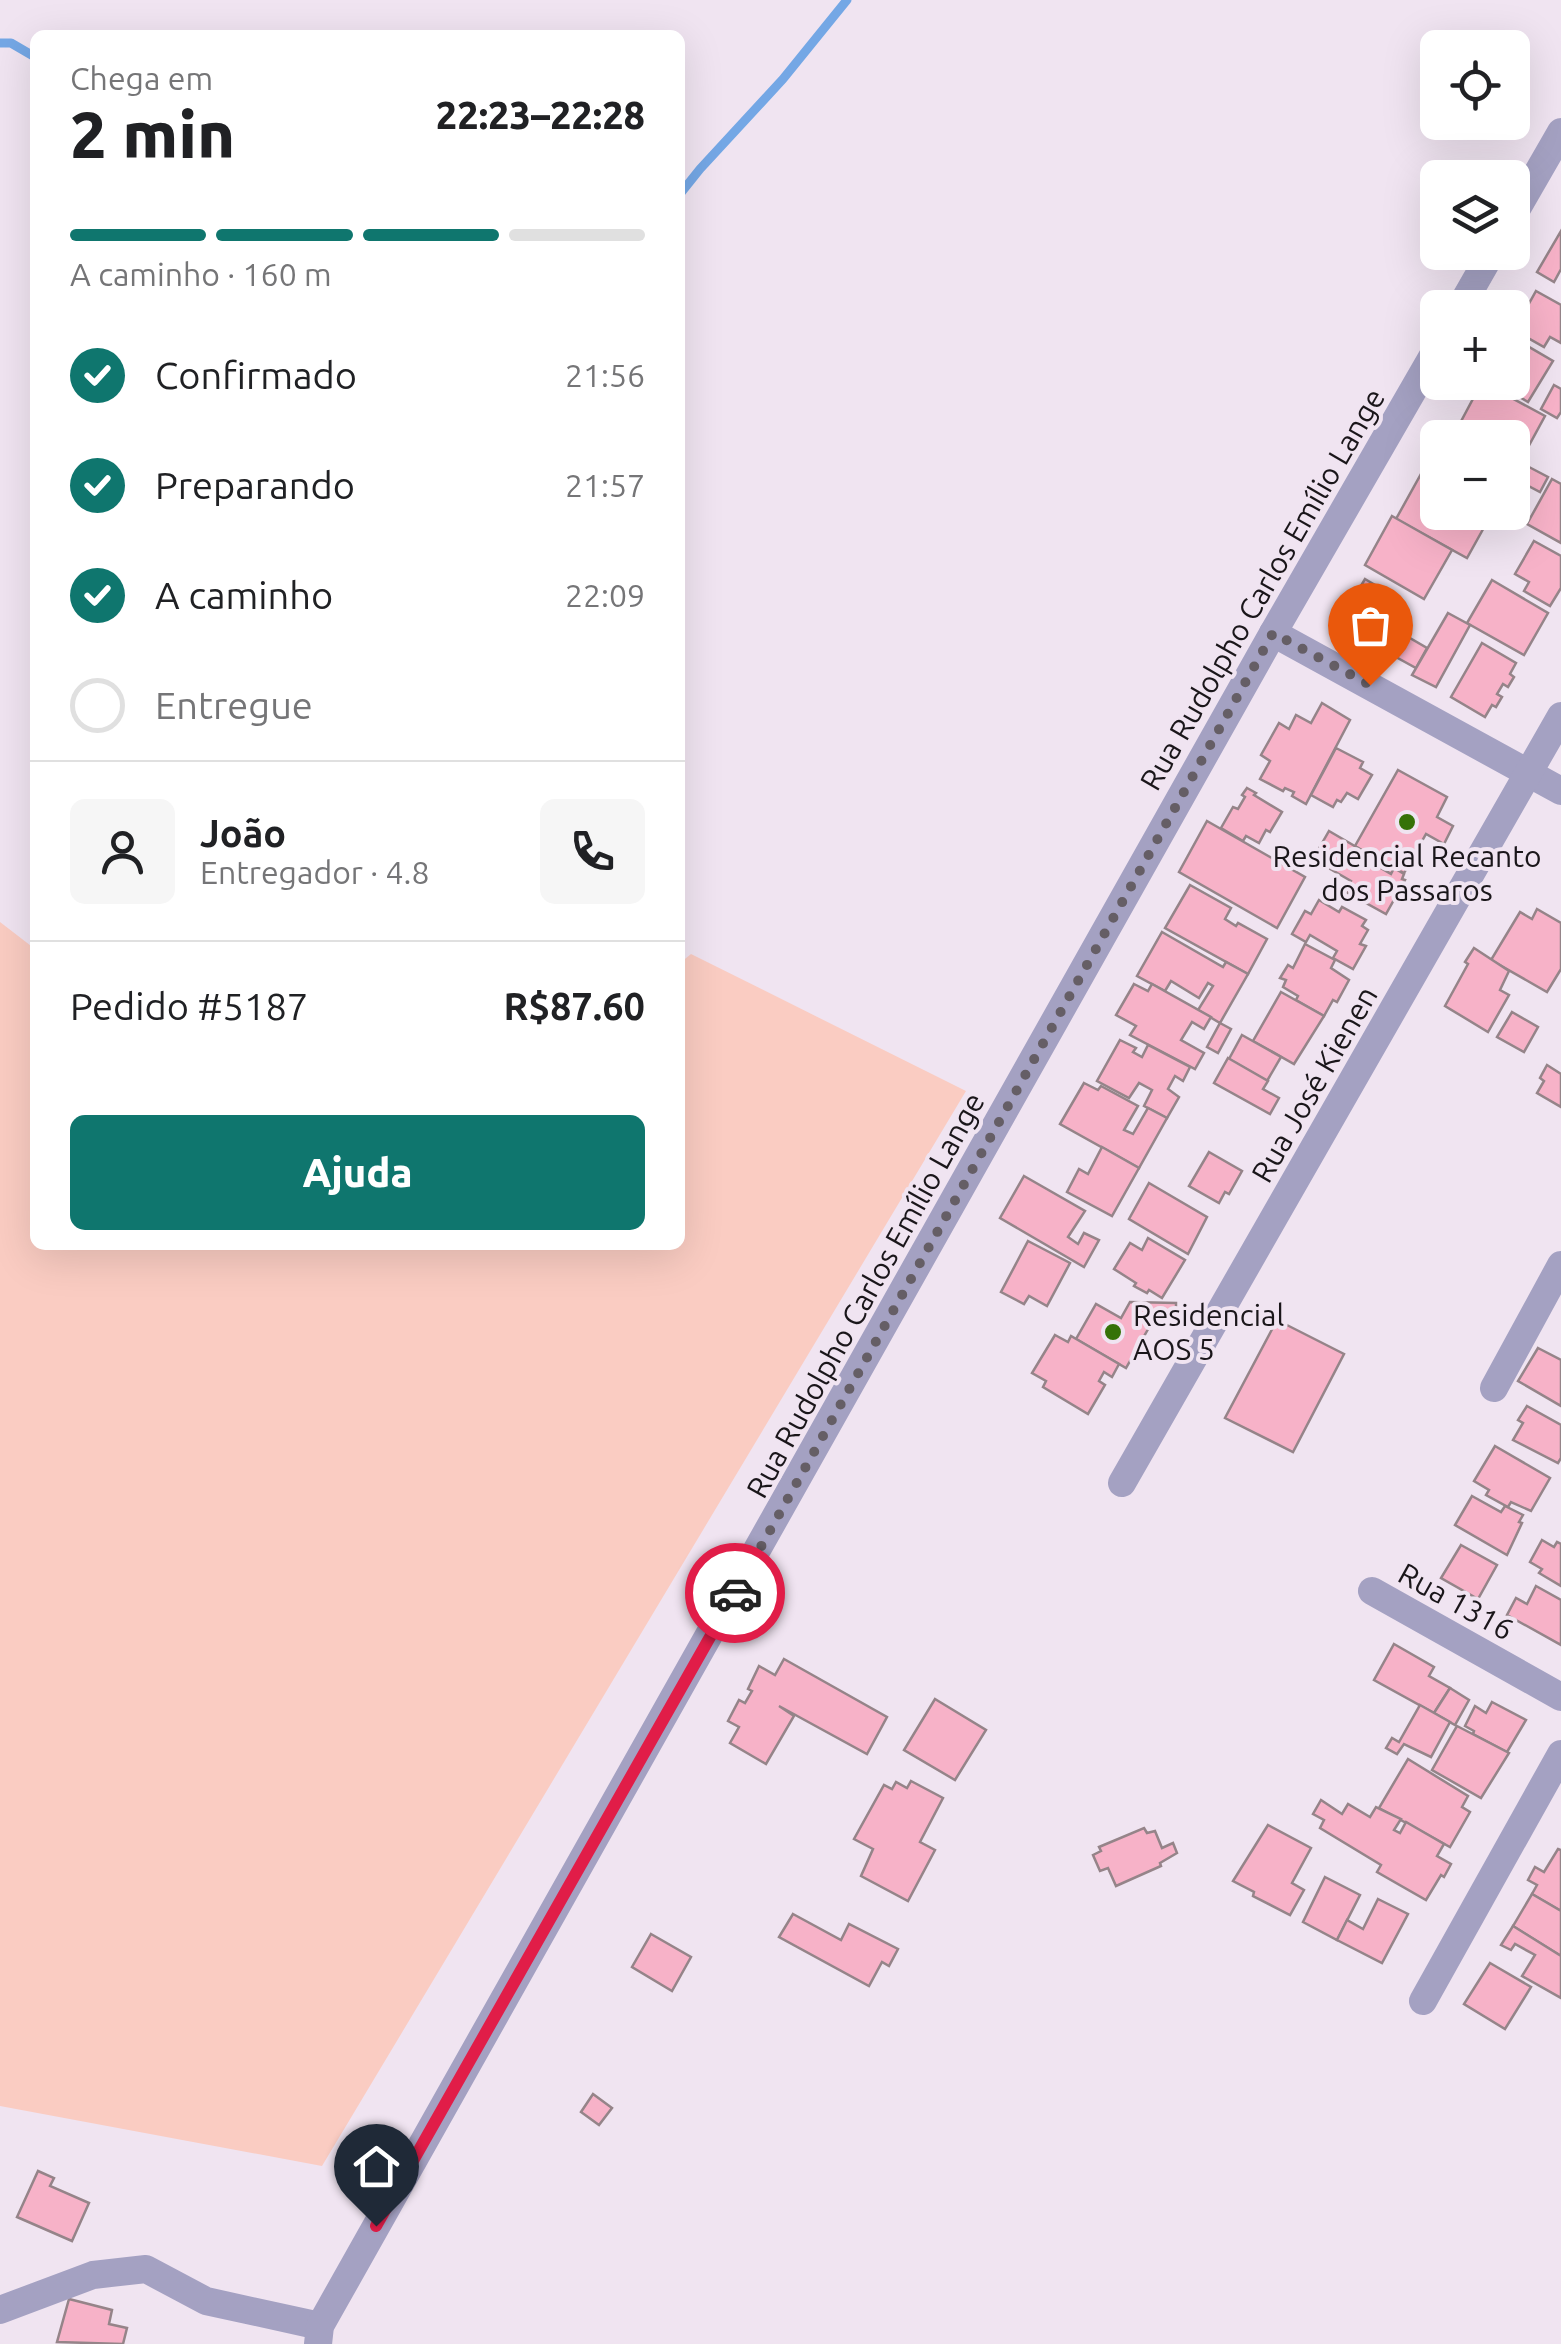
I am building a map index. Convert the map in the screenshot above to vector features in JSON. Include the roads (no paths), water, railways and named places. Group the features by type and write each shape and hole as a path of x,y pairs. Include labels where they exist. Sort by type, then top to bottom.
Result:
{"street":[{"path":"1530,186 1561,132"},
{"name":"Rua Rudolpho Carlos Emílio Lange","path":"319,2335 1273,633 1420,378"},
{"path":"1273,633 1561,791"},
{"name":"Rua José Kienen","path":"1122,1483 1561,716"},
{"path":"1494,1388 1561,1264"},
{"name":"Rua 1316","path":"1372,1591 1561,1697"},
{"path":"1423,2001 1561,1754"},
{"path":"0,2310 92,2276 146,2269 206,2302 319,2335"}],"waterway":[{"path":"685,188 783,79 847,0"},
{"path":"0,43 11,43 30,54"}],"place":[{"name":"Residencial Recanto dos Passaros","path":"1407,822"},
{"name":"Residencial AOS 5","path":"1113,1332"}]}
